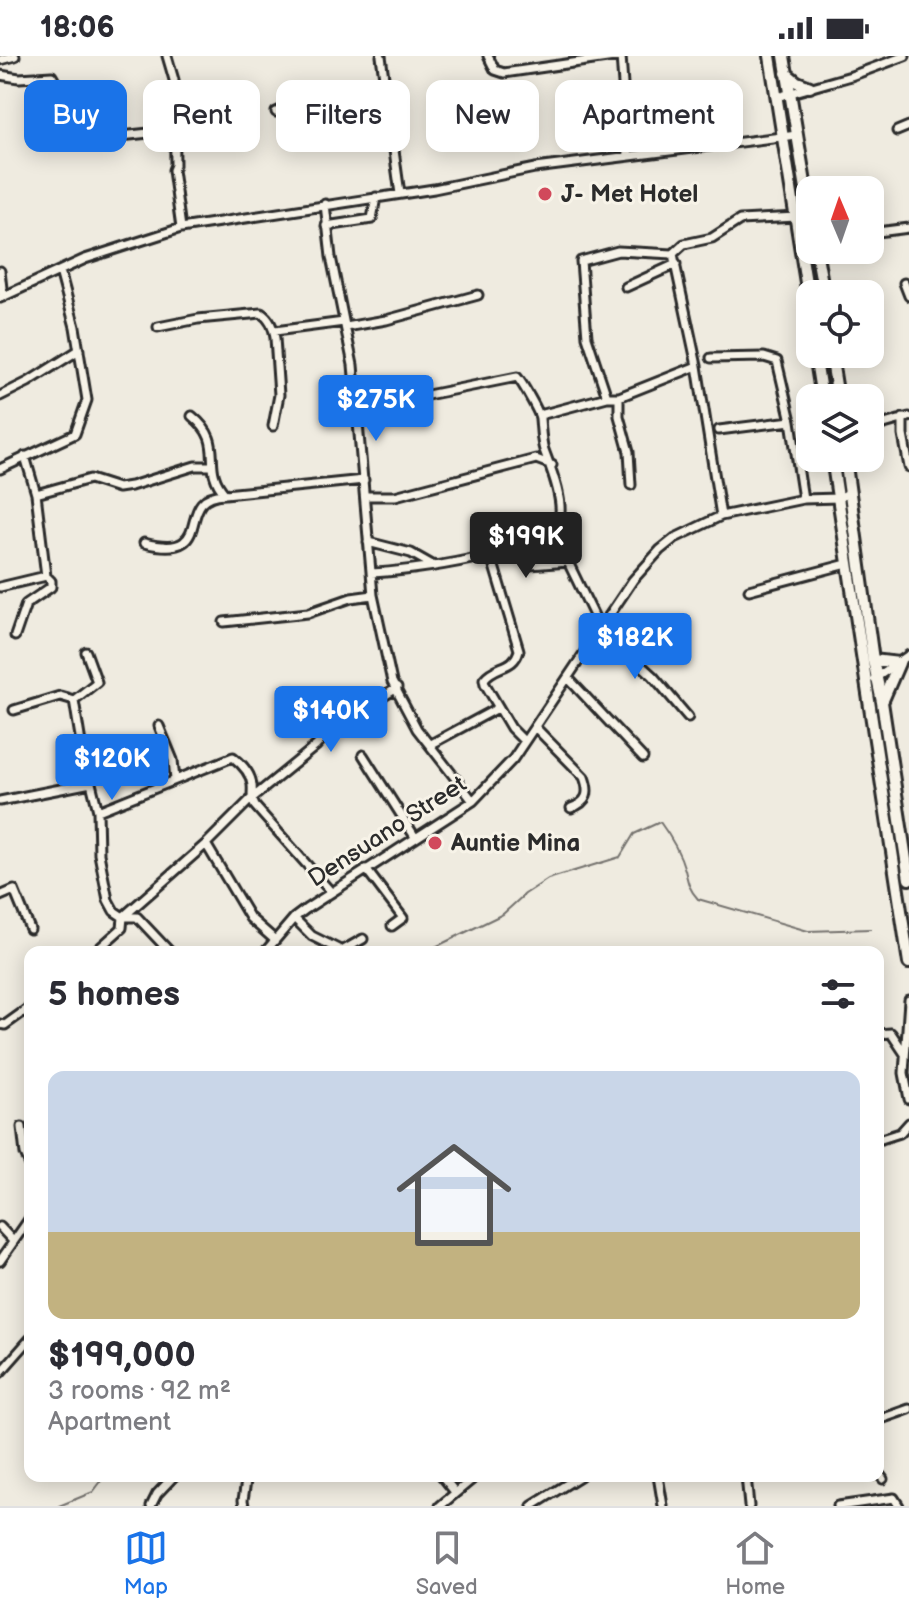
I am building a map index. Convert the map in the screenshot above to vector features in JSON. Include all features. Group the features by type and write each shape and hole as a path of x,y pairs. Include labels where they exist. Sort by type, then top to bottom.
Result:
{"highway":[{"path":"770,56 796,211"},
{"path":"784,56 804,176"},
{"path":"786,73 810,87"},
{"path":"837,472 844,495 882,702 909,879"},
{"path":"845,472 847,564 909,963"},
{"path":"873,660 899,663 882,702"}],"street":[{"path":"0,60 15,56"},
{"path":"167,56 174,80"},
{"path":"381,56 385,80"},
{"path":"488,56 495,70 504,73 621,56 628,156"},
{"path":"777,97 851,76 905,56"},
{"path":"0,75 19,78 52,76 55,81 58,131 64,138 83,140 143,134"},
{"path":"897,131 909,126"},
{"path":"0,271 1,298 85,259 181,228 400,194 535,168 797,135"},
{"path":"173,152 181,228"},
{"path":"395,152 400,194"},
{"path":"326,226 372,219 376,197"},
{"path":"325,204 326,226 358,409 373,595 392,682 417,729 473,801"},
{"path":"607,397 587,337 581,261 618,251 673,254 684,244 712,238 740,220 796,217"},
{"path":"884,231 909,228"},
{"path":"673,254 697,366 721,516"},
{"path":"626,287 676,264"},
{"path":"0,469 75,434 87,400 79,350 60,271"},
{"path":"904,283 909,296"},
{"path":"275,331 386,320 478,295"},
{"path":"158,327 198,319 261,313 267,318 275,331 279,395 273,426"},
{"path":"0,396 79,350"},
{"path":"711,358 764,357 777,361 791,421 803,499"},
{"path":"540,415 607,397 619,397 697,366"},
{"path":"358,409 517,377 540,415 544,448 552,465 559,520 551,531 491,556 450,561 436,567 371,573"},
{"path":"619,397 619,416 629,452 631,485"},
{"path":"192,416 206,428 214,447 211,466 218,487 225,494"},
{"path":"884,424 906,417 904,444 909,467"},
{"path":"719,430 791,421"},
{"path":"536,459 544,448"},
{"path":"15,636 26,604 51,587 51,581 46,576 36,494 25,456"},
{"path":"365,496 395,496 536,459 552,465"},
{"path":"36,494 90,479 118,488 131,486 195,466 211,466"},
{"path":"144,543 163,548 182,544 191,535 199,503 212,495 364,480"},
{"name":"Densuano Street","path":"270,946 294,918 473,801 494,782 535,727 633,580 660,550 691,528 721,516 803,499 844,495"},
{"path":"368,542 411,553 436,567"},
{"path":"522,544 530,565 568,562 600,628 653,676 688,717"},
{"path":"491,556 519,650 517,659 510,666 494,670 484,679 498,708 524,741"},
{"path":"749,590 847,564"},
{"path":"0,587 46,576"},
{"path":"224,622 308,613 351,598 373,595"},
{"path":"74,700 97,682 86,652"},
{"path":"866,685 909,655"},
{"path":"568,678 643,758"},
{"path":"102,946 122,928 123,917 206,844 251,799 316,746 331,729 397,688"},
{"path":"14,710 60,696 74,700"},
{"path":"74,700 98,811 99,854 108,900 114,911 123,917 137,917 164,946"},
{"path":"431,744 498,708"},
{"path":"159,726 173,760 175,780"},
{"path":"535,727 584,777 588,787 587,797 582,804 571,808"},
{"path":"363,755 415,837"},
{"path":"98,811 136,793 233,757 250,774 251,799 331,892"},
{"path":"0,801 91,783"},
{"path":"206,844 250,918 275,940"},
{"path":"366,869 403,918 392,926"},
{"path":"0,896 14,890 30,929"},
{"path":"294,918 312,936 331,946"},
{"path":"350,946 363,939"},
{"path":"909,1000 904,1073 909,1099"},
{"path":"0,1024 5,1025 24,1011"},
{"path":"884,1034 891,1033 905,1054"},
{"path":"884,1138 900,1133 909,1123"},
{"path":"22,1127 24,1145"},
{"path":"0,1261 24,1226"},
{"path":"0,1227 13,1241"},
{"path":"0,1373 24,1347"},
{"path":"884,1418 909,1409"},
{"path":"151,1506 168,1482"},
{"path":"244,1506 246,1482"},
{"path":"447,1482 455,1492"},
{"path":"440,1506 468,1482"},
{"path":"562,1482 563,1486"},
{"path":"532,1506 570,1482"},
{"path":"659,1482 663,1506"},
{"path":"747,1482 749,1506"},
{"path":"838,1506 894,1498 899,1506"}],"waterway":[{"path":"437,946 503,914 548,879 620,857 634,834 660,822 678,851 689,886 698,899 808,931 871,929"},
{"path":"59,1506 93,1492 100,1482"}],"place":[{"name":"J- Met Hotel","path":"545,194"},
{"name":"Auntie Mina","path":"435,843"}]}
